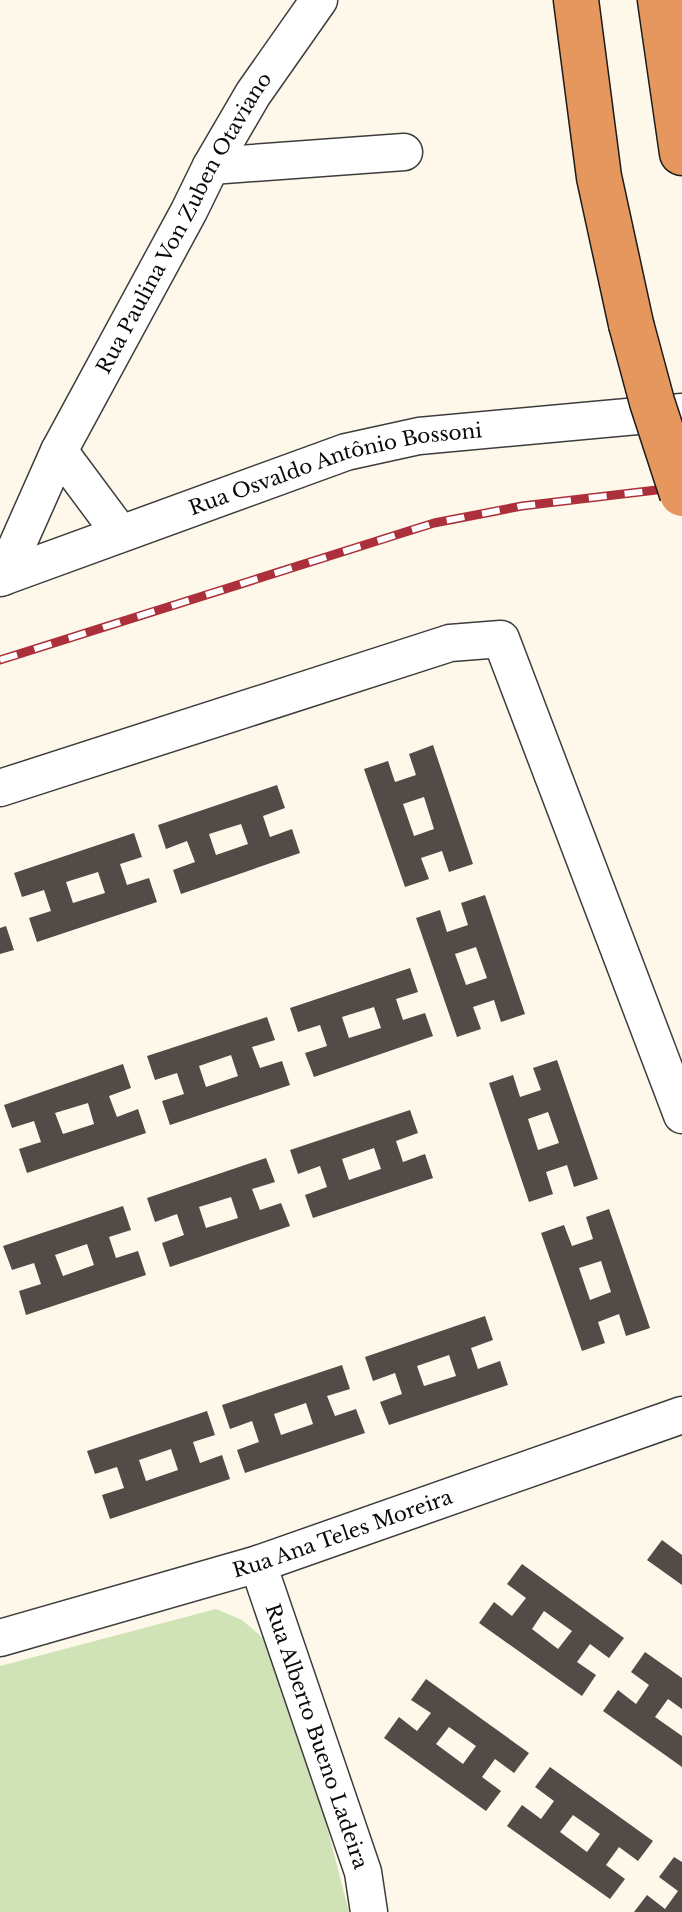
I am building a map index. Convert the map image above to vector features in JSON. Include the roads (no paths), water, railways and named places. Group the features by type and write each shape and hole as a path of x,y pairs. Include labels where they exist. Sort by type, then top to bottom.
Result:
{"highway":[{"path":"576,0 599,177 631,324 682,494"},
{"path":"660,0 682,153"}],"street":[{"name":"Rua Paulina Von Zuben Otaviano","path":"1,578 59,451 211,166 253,94 319,0"},
{"path":"211,166 404,152"},
{"name":"Rua Osvaldo Antônio Bossoni","path":"1,578 346,452 419,436 682,412"},
{"path":"59,451 120,533"},
{"path":"0,788 450,643 501,639 682,1115"},
{"name":"Rua Ana Teles Moreira","path":"0,1638 258,1564 682,1415"},
{"name":"Rua Alberto Bueno Ladeira","path":"258,1564 363,1872 369,1912"}],"railway":[{"path":"0,660 434,523 522,506 682,487"}]}
